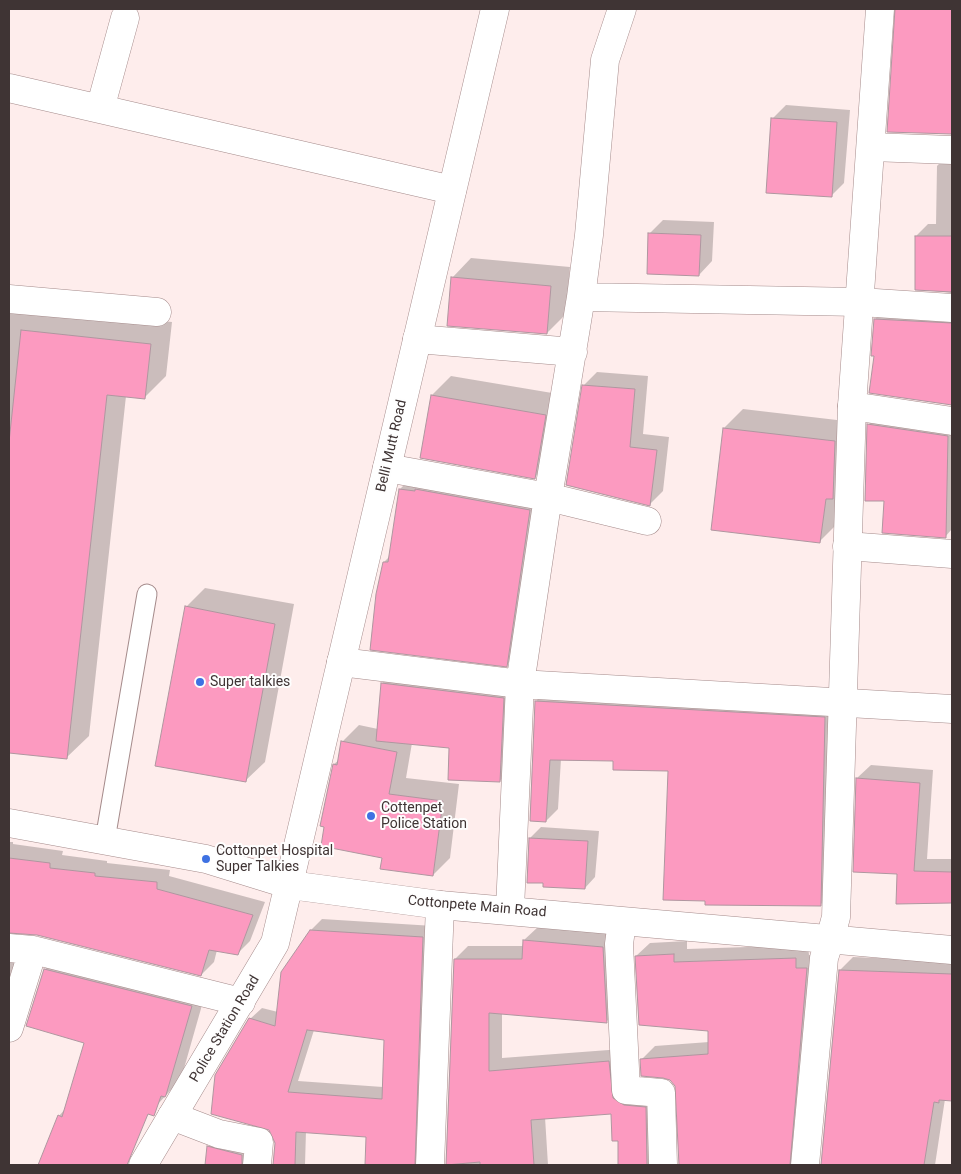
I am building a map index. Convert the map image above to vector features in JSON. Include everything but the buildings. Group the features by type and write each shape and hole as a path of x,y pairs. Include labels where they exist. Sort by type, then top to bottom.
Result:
{"street":[{"name":"Belli Mutt Road","path":"290,885 496,9"},
{"path":"510,909 520,684 548,496 581,297 589,235 605,60 622,9"},
{"path":"805,1165 824,958 836,917 841,704 852,406 880,9"},
{"path":"100,109 125,18"},
{"path":"9,88 452,190"},
{"path":"870,147 952,150"},
{"path":"581,297 860,302 952,308"},
{"path":"9,299 157,312"},
{"path":"417,339 572,352"},
{"path":"852,406 952,421"},
{"path":"387,468 548,496 647,522"},
{"path":"847,546 952,554"},
{"path":"341,662 520,684 952,709"},
{"name":"Cottonpete Main Road","path":"9,823 206,859 290,885 440,905 510,909 622,922 952,950"},
{"name":"Police Station Road","path":"143,1165 275,943 290,885"},
{"path":"430,1165 440,905"},
{"path":"622,922 619,944 626,1090 661,1093 663,1165"},
{"path":"9,1028 21,949 241,1002"},
{"path":"172,1116 220,1134 259,1142 257,1165"}],"lane":[{"path":"105,840 146,594"}],"place":[{"name":"Super talkies","path":"200,682"},
{"name":"Cottenpet Police Station","path":"371,816"},
{"name":"Cottonpet Hospital Super Talkies","path":"206,859"}]}
